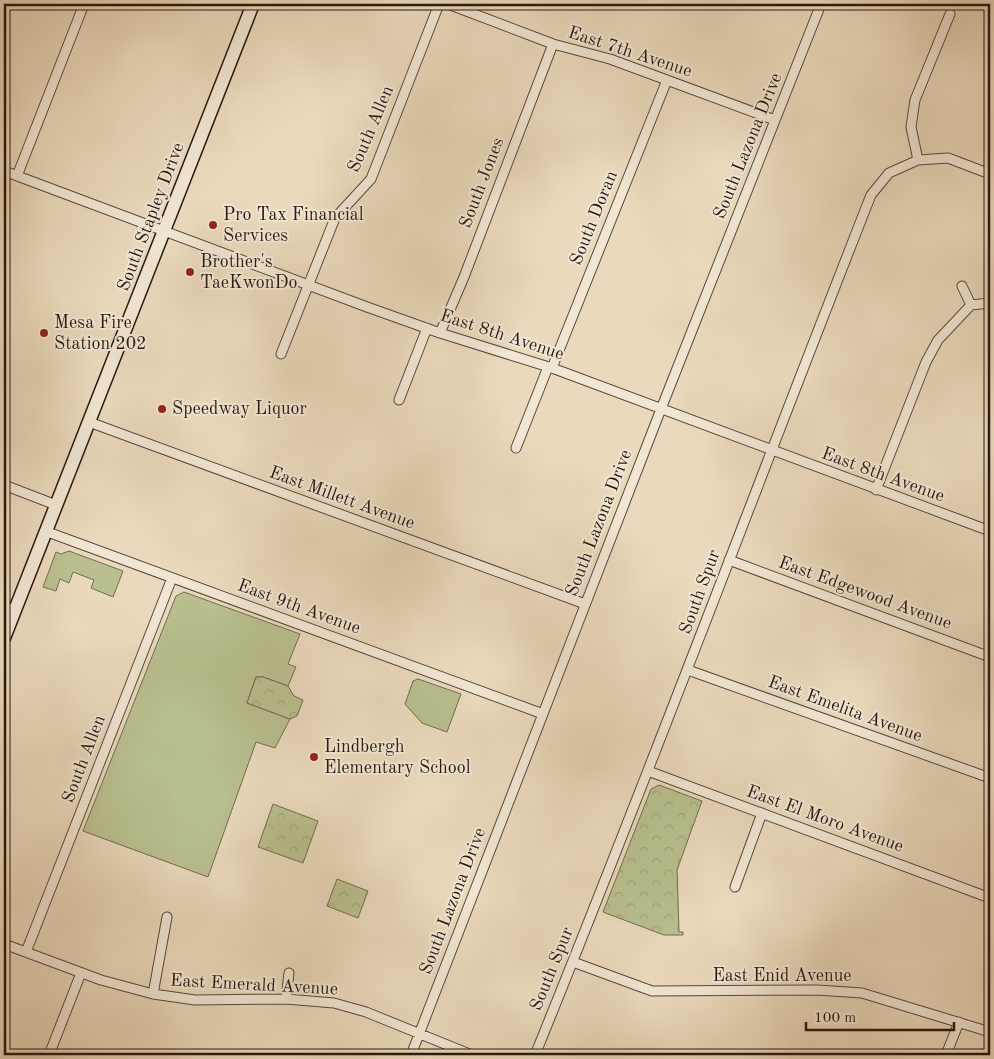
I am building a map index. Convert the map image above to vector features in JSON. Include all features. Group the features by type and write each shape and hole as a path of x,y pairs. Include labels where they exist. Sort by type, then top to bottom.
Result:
{"main road":[{"name":"South Stapley Drive","path":"4,638 9,608 46,531 253,4"}],"street":[{"path":"17,176 84,4"},
{"name":"South Allen","path":"281,354 335,218 371,179 439,4"},
{"name":"East 7th Avenue","path":"448,4 553,44 610,59 775,120"},
{"name":"South Lazona Drive","path":"411,1055 660,409 821,4"},
{"path":"918,160 911,127 915,100 950,14"},
{"name":"South Jones","path":"440,333 553,44"},
{"name":"South Doran","path":"516,448 667,80"},
{"name":"South Spur","path":"535,1055 688,670 728,560 871,195 889,172 918,160 948,158 990,174"},
{"name":"East 8th Avenue","path":"4,171 440,333 550,367 770,451 990,531"},
{"path":"962,286 971,305"},
{"path":"876,490 926,362 938,340 971,305 990,303"},
{"path":"399,400 427,328"},
{"name":"East Millett Avenue","path":"89,422 585,604"},
{"path":"4,485 56,505"},
{"name":"East 9th Avenue","path":"46,531 542,714"},
{"name":"East Edgewood Avenue","path":"728,560 990,657"},
{"name":"South Allen","path":"26,952 172,578"},
{"name":"East Emelita Avenue","path":"688,670 990,778"},
{"name":"East El Moro Avenue","path":"648,771 990,898"},
{"path":"735,887 762,813"},
{"path":"152,994 167,917"},
{"name":"East Emerald Avenue","path":"4,944 81,973 152,994 221,1001 286,999 334,1003 366,1012 472,1055"},
{"name":"East Enid Avenue","path":"573,962 652,991 845,991 862,993 990,1032"},
{"path":"49,1055 81,973"},
{"path":"286,999 289,973"},
{"path":"946,1055 959,1022"}],"green space":[{"path":"69,551 123,571 113,597 91,588 94,580 73,572 69,583 60,579 56,591 43,587 56,552 61,554"},
{"path":"184,592 300,634 288,664 296,667 288,686 263,677 256,677 247,703 290,719 275,748 256,742 208,877 83,831 176,596"},
{"path":"256,677 263,677 288,686 294,696 303,700 297,716 290,719 247,703"},
{"path":"418,679 461,694 447,732 422,723 405,704 413,681"},
{"path":"659,785 702,801 677,870 679,932 683,932 683,935 664,935 603,912 651,789"},
{"path":"273,804 318,821 303,863 258,847"},
{"path":"337,879 368,891 358,918 327,906"}],"place":[{"name":"Pro Tax Financial Services","path":"213,225"},
{"name":"Brother's TaeKwonDo","path":"190,272"},
{"name":"Mesa Fire Station 202","path":"44,333"},
{"name":"Speedway Liquor","path":"162,409"},
{"name":"Lindbergh Elementary School","path":"314,757"}]}
